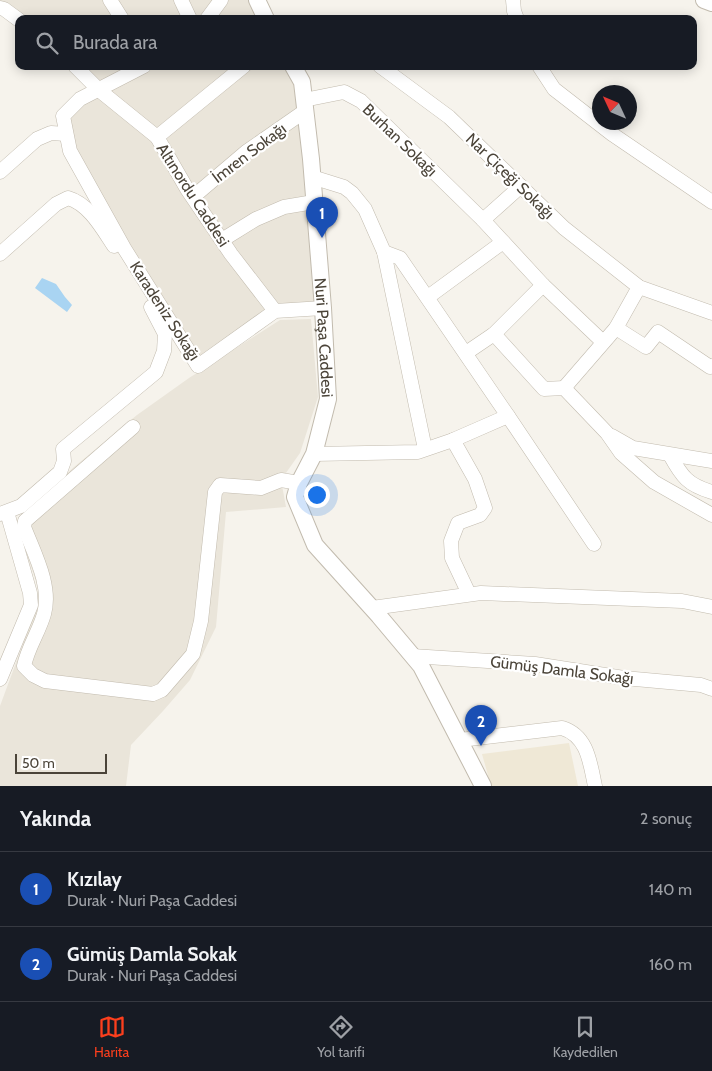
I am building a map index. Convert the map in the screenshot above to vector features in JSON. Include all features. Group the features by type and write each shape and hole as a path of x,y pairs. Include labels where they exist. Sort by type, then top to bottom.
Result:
{"street":[{"path":"110,0 119,15"},
{"path":"182,0 188,15"},
{"path":"210,15 221,0"},
{"path":"257,0 264,15"},
{"path":"513,0 516,15"},
{"path":"704,0 712,3"},
{"path":"3,6 15,16"},
{"name":"Altınordu Caddesi","path":"79,70 100,90 157,137 193,197 222,240 276,311"},
{"path":"0,172 38,139 51,133 66,134 63,116 80,98 100,90 137,70"},
{"path":"157,137 239,70"},
{"name":"Nuri Paşa Caddesi","path":"295,70 302,82 305,106 323,308 328,399 314,454 299,483 295,497 315,545 421,666 484,786"},
{"name":"Nar Çiçeği Sokağı","path":"385,70 449,117 564,228 639,287 712,313"},
{"path":"542,70 554,90 612,134 712,202"},
{"name":"Burhan Sokağı","path":"305,106 344,92 361,101 483,220 544,285 603,342"},
{"name":"İmren Sokağı","path":"193,197 246,152 305,106"},
{"name":"Karadeniz Sokağı","path":"66,134 70,151 124,248 198,366 276,311"},
{"path":"312,177 344,187 352,193 365,209 384,252 425,449"},
{"path":"483,220 521,186"},
{"path":"0,254 56,204 68,198 76,200 86,207 132,273 165,334 164,351 156,372 63,449 64,461 60,472 21,506 3,513 30,593 31,605 0,679"},
{"path":"222,240 256,219 284,208 314,202"},
{"path":"428,297 503,242"},
{"path":"384,252 400,258 594,544"},
{"path":"466,353 494,334 544,285"},
{"path":"494,334 544,389 564,388 616,328 639,287"},
{"path":"276,311 323,308"},
{"path":"616,328 646,347 658,332 710,367 712,366"},
{"path":"564,388 607,433 621,453 654,482 712,515"},
{"path":"314,454 418,452 454,440 508,416"},
{"path":"133,427 25,521 24,527 45,587 47,602 27,652 24,666 33,675 45,681 152,694 162,690 193,654 201,621 215,492 220,485 261,488 281,480 299,483"},
{"path":"607,433 633,448 670,455 711,459"},
{"path":"454,440 475,479 485,508 480,514 458,523 451,541 452,558 469,594"},
{"path":"670,455 686,481 701,489 712,492"},
{"path":"372,608 481,593 682,601 712,607"},
{"name":"Gümüş Damla Sokağı","path":"412,656 535,664 624,678 701,685 712,689"},
{"path":"460,740 562,728 569,730 581,740 585,748 595,786"}],"shaded area":[{"path":"0,0 257,0 264,15 15,15 15,17 0,8"},
{"path":"79,70 293,70 323,308 275,311 198,366 70,151 63,116 99,90"},
{"path":"311,319 318,397 300,453 281,480 286,507 226,512 216,627 190,680 131,745 126,786 0,786 0,706 41,595 21,539 20,516 74,467 137,415 189,378 280,320"},
{"path":"569,743 578,786 491,786 482,754"}],"water":[{"path":"42,278 56,284 72,305 67,312 35,288"}],"place":[{"name":"Kızılay","path":"322,238"},
{"name":"Gümüş Damla Sokak","path":"481,746"}]}
